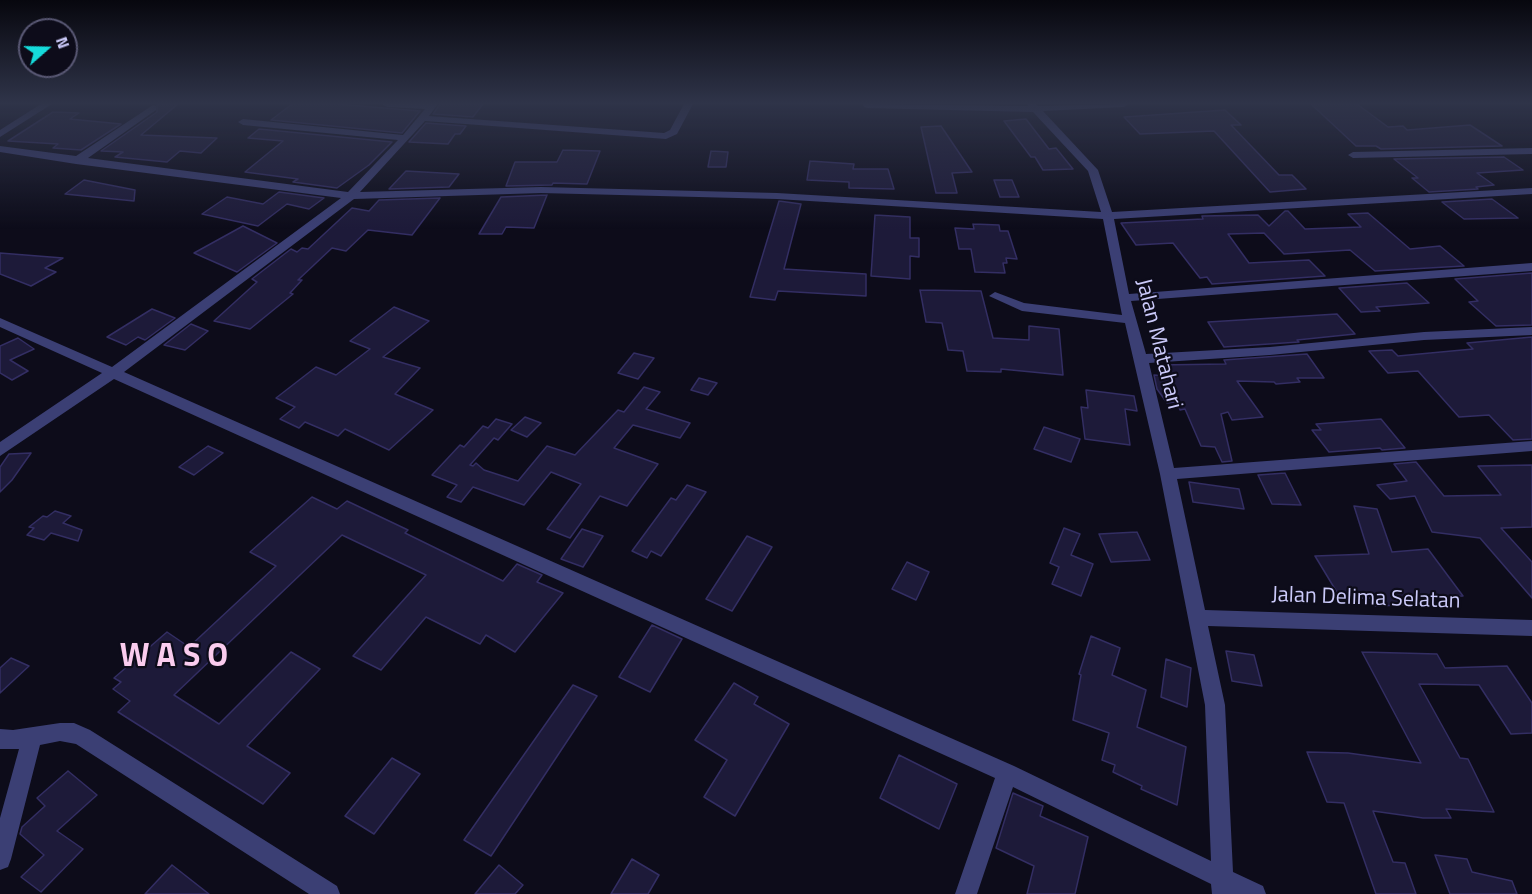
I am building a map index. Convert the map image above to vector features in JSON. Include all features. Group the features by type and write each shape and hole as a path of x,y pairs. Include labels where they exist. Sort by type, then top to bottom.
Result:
{"street":[{"path":"76,161 98,146"},
{"path":"0,450 114,372 351,196 399,146"},
{"name":"Jalan Matahari","path":"1071,146 1093,170 1108,216 1124,298 1168,474 1199,618 1215,705 1222,886"},
{"path":"0,149 76,161 351,196 541,190 777,196 1108,216 1532,191"},
{"path":"1353,155 1532,151"},
{"path":"1124,298 1532,267"},
{"path":"995,296 1022,306 1131,320"},
{"path":"0,322 1006,772 1222,886 1255,894"},
{"path":"1141,359 1269,351 1424,336 1532,331"},
{"path":"1168,474 1532,446"},
{"name":"Jalan Delima Selatan","path":"1199,618 1532,628"},
{"path":"0,739 60,732 74,733 83,737 329,894"},
{"path":"0,859 32,736"},
{"path":"966,894 1006,772"}],"building":[{"path":"56,146 88,146 81,150 53,148"},
{"path":"109,146 209,146 201,153 180,151 167,162 115,157 123,152 101,151"},
{"path":"277,146 388,146 369,165 337,188 293,182 298,179 245,172"},
{"path":"925,146 954,146 972,172 952,173 957,193 936,193"},
{"path":"1023,146 1056,148 1073,169 1043,170 1035,157 1031,157"},
{"path":"1228,146 1251,146 1279,175 1292,175 1306,189 1270,192"},
{"path":"1356,146 1502,146 1381,149 1376,146"},
{"path":"563,150 600,151 587,184 553,183 552,185 506,186 515,162 557,162"},
{"path":"711,151 728,152 726,167 708,167"},
{"path":"1504,157 1523,170 1477,173 1494,185 1476,187 1478,189 1429,192 1412,178 1418,178 1394,159"},
{"path":"810,161 854,164 853,169 888,169 894,189 849,188 849,182 807,180"},
{"path":"406,171 459,174 449,187 389,189"},
{"path":"84,180 135,190 134,201 65,194"},
{"path":"994,180 1012,180 1019,197 1000,197"},
{"path":"279,192 324,198 309,209 287,204 258,226 202,214 227,197 263,204"},
{"path":"547,195 534,228 506,227 502,234 479,234 501,197"},
{"path":"440,198 412,235 368,230 346,251 332,248 298,280 302,280 290,293 293,294 250,329 214,321 257,282 252,279 291,249 297,252 302,248 308,249 352,208 369,211 379,200"},
{"path":"1492,199 1518,218 1464,219 1442,202"},
{"path":"779,201 801,204 784,269 866,274 866,296 778,291 775,300 750,297"},
{"path":"1285,211 1288,211 1305,229 1361,227 1348,214 1368,213 1410,249 1440,246 1464,266 1375,271 1350,250 1284,254 1264,233 1228,234 1249,263 1309,260 1325,276 1212,284 1207,277 1200,278 1173,243 1136,245 1121,223 1203,219 1202,216 1258,215 1269,226"},
{"path":"875,215 910,217 910,238 919,238 919,257 910,256 910,279 871,276"},
{"path":"973,224 999,225 1000,231 1008,231 1017,259 1006,258 1007,263 1003,263 1005,273 975,272 971,249 959,249 955,228 974,229"},
{"path":"243,226 277,243 237,272 194,253"},
{"path":"0,253 63,258 45,268 56,272 31,286 0,274"},
{"path":"1532,273 1532,325 1496,326 1469,302 1478,301 1455,279"},
{"path":"1407,283 1429,303 1376,307 1380,311 1361,312 1339,288"},
{"path":"920,290 981,291 993,338 1029,340 1029,326 1059,329 1063,375 1001,369 1001,372 967,371 963,351 948,350 942,323 926,322"},
{"path":"394,307 429,321 383,357 420,368 395,394 433,410 389,450 345,429 338,436 305,422 299,428 280,419 295,407 276,398 316,367 336,375 370,349 350,341"},
{"path":"152,309 175,318 145,340 138,337 126,345 107,337"},
{"path":"1337,314 1355,334 1297,340 1299,342 1224,347 1208,322"},
{"path":"191,324 208,331 185,350 164,345"},
{"path":"1532,337 1532,439 1513,440 1489,415 1459,417 1418,371 1388,373 1369,351 1392,350 1398,356 1473,349 1467,343"},
{"path":"18,338 34,349 10,360 28,371 12,380 0,373 0,346"},
{"path":"634,353 654,358 638,379 618,373"},
{"path":"1307,354 1324,378 1297,378 1300,382 1276,384 1274,382 1237,381 1263,417 1232,420 1228,412 1221,414 1232,461 1222,462 1215,447 1201,446 1185,409 1180,410 1176,402 1167,403 1157,389 1154,375 1167,376 1158,365 1226,364 1224,360"},
{"path":"699,378 717,383 708,395 691,390"},
{"path":"644,387 660,392 646,409 690,423 680,438 633,425 614,448 658,464 627,506 600,496 570,538 547,529 581,484 551,472 524,505 473,487 461,502 447,497 457,485 432,475 460,445 464,447 483,426 488,428 496,419 512,424 498,440 494,438 470,465 473,466 476,463 484,470 518,481 547,446 575,455 618,410 624,412"},
{"path":"1086,390 1134,396 1137,411 1125,409 1130,445 1085,439 1081,407 1088,408"},
{"path":"525,417 541,423 527,437 511,430"},
{"path":"1381,419 1405,448 1329,452 1312,430 1321,430 1316,424"},
{"path":"1044,427 1080,439 1071,462 1034,449"},
{"path":"208,446 223,453 194,475 179,467"},
{"path":"31,453 12,480 0,492 0,467 9,454"},
{"path":"1416,462 1444,496 1501,495 1478,466 1532,465 1532,527 1501,528 1532,562 1532,598 1480,538 1432,532 1415,496 1390,499 1377,485 1407,481 1394,464"},
{"path":"1285,473 1301,505 1272,504 1258,475"},
{"path":"1189,482 1239,489 1244,509 1193,502"},
{"path":"687,485 706,492 661,556 651,551 647,558 632,551 671,498 676,500"},
{"path":"312,497 337,509 347,501 408,530 405,533 503,581 517,564 542,575 537,582 563,593 515,652 486,635 480,644 426,617 381,670 353,656 426,575 342,535 174,695 219,724 291,652 320,669 247,746 290,773 263,804 118,712 130,701 113,689 121,682 114,678 167,632 189,647 276,566 250,552"},
{"path":"1354,506 1377,509 1392,552 1428,549 1463,596 1400,599 1403,605 1375,606 1371,598 1341,599 1315,556 1369,554"},
{"path":"55,511 71,516 63,523 82,530 78,541 51,533 44,540 27,535 34,528 29,527 43,516 47,517"},
{"path":"1064,528 1080,534 1071,555 1093,564 1081,596 1052,584 1059,567 1050,563"},
{"path":"582,529 603,536 583,567 561,559"},
{"path":"1137,532 1150,560 1111,562 1099,534"},
{"path":"747,536 772,547 732,611 706,599"},
{"path":"907,562 929,572 916,600 892,589"},
{"path":"652,625 682,639 650,692 619,677"},
{"path":"1091,636 1120,648 1112,675 1146,690 1137,727 1186,747 1177,805 1141,789 1142,786 1113,772 1115,765 1102,760 1109,733 1073,720 1081,675 1079,674"},
{"path":"1226,651 1254,655 1262,686 1232,681"},
{"path":"1362,652 1437,654 1445,668 1507,666 1532,703 1532,733 1511,734 1479,685 1419,684 1460,758 1468,759 1494,812 1446,809 1451,818 1423,818 1373,811 1393,862 1405,863 1416,894 1376,894 1344,803 1327,802 1307,752 1348,753 1421,763"},
{"path":"11,658 29,666 0,693 0,668"},
{"path":"1166,659 1191,668 1187,707 1161,697"},
{"path":"734,683 758,697 754,704 789,724 735,816 704,797 727,760 695,740"},
{"path":"573,685 597,696 491,856 464,840"},
{"path":"899,755 957,784 939,829 880,798"},
{"path":"392,758 420,774 374,834 345,816"},
{"path":"68,771 97,795 57,831 83,849 41,892 21,877 44,855 20,834 22,827 45,806 37,798"},
{"path":"1013,793 1043,806 1040,816 1088,837 1075,894 1027,894 1034,866 996,848"},
{"path":"1435,855 1467,859 1472,872 1512,881 1517,894 1450,894"},
{"path":"632,859 659,875 648,894 611,894"},
{"path":"172,865 209,894 145,894"},
{"path":"499,865 523,885 515,894 475,894"}],"district":[{"name":"W A S O","path":"174,658"}]}
